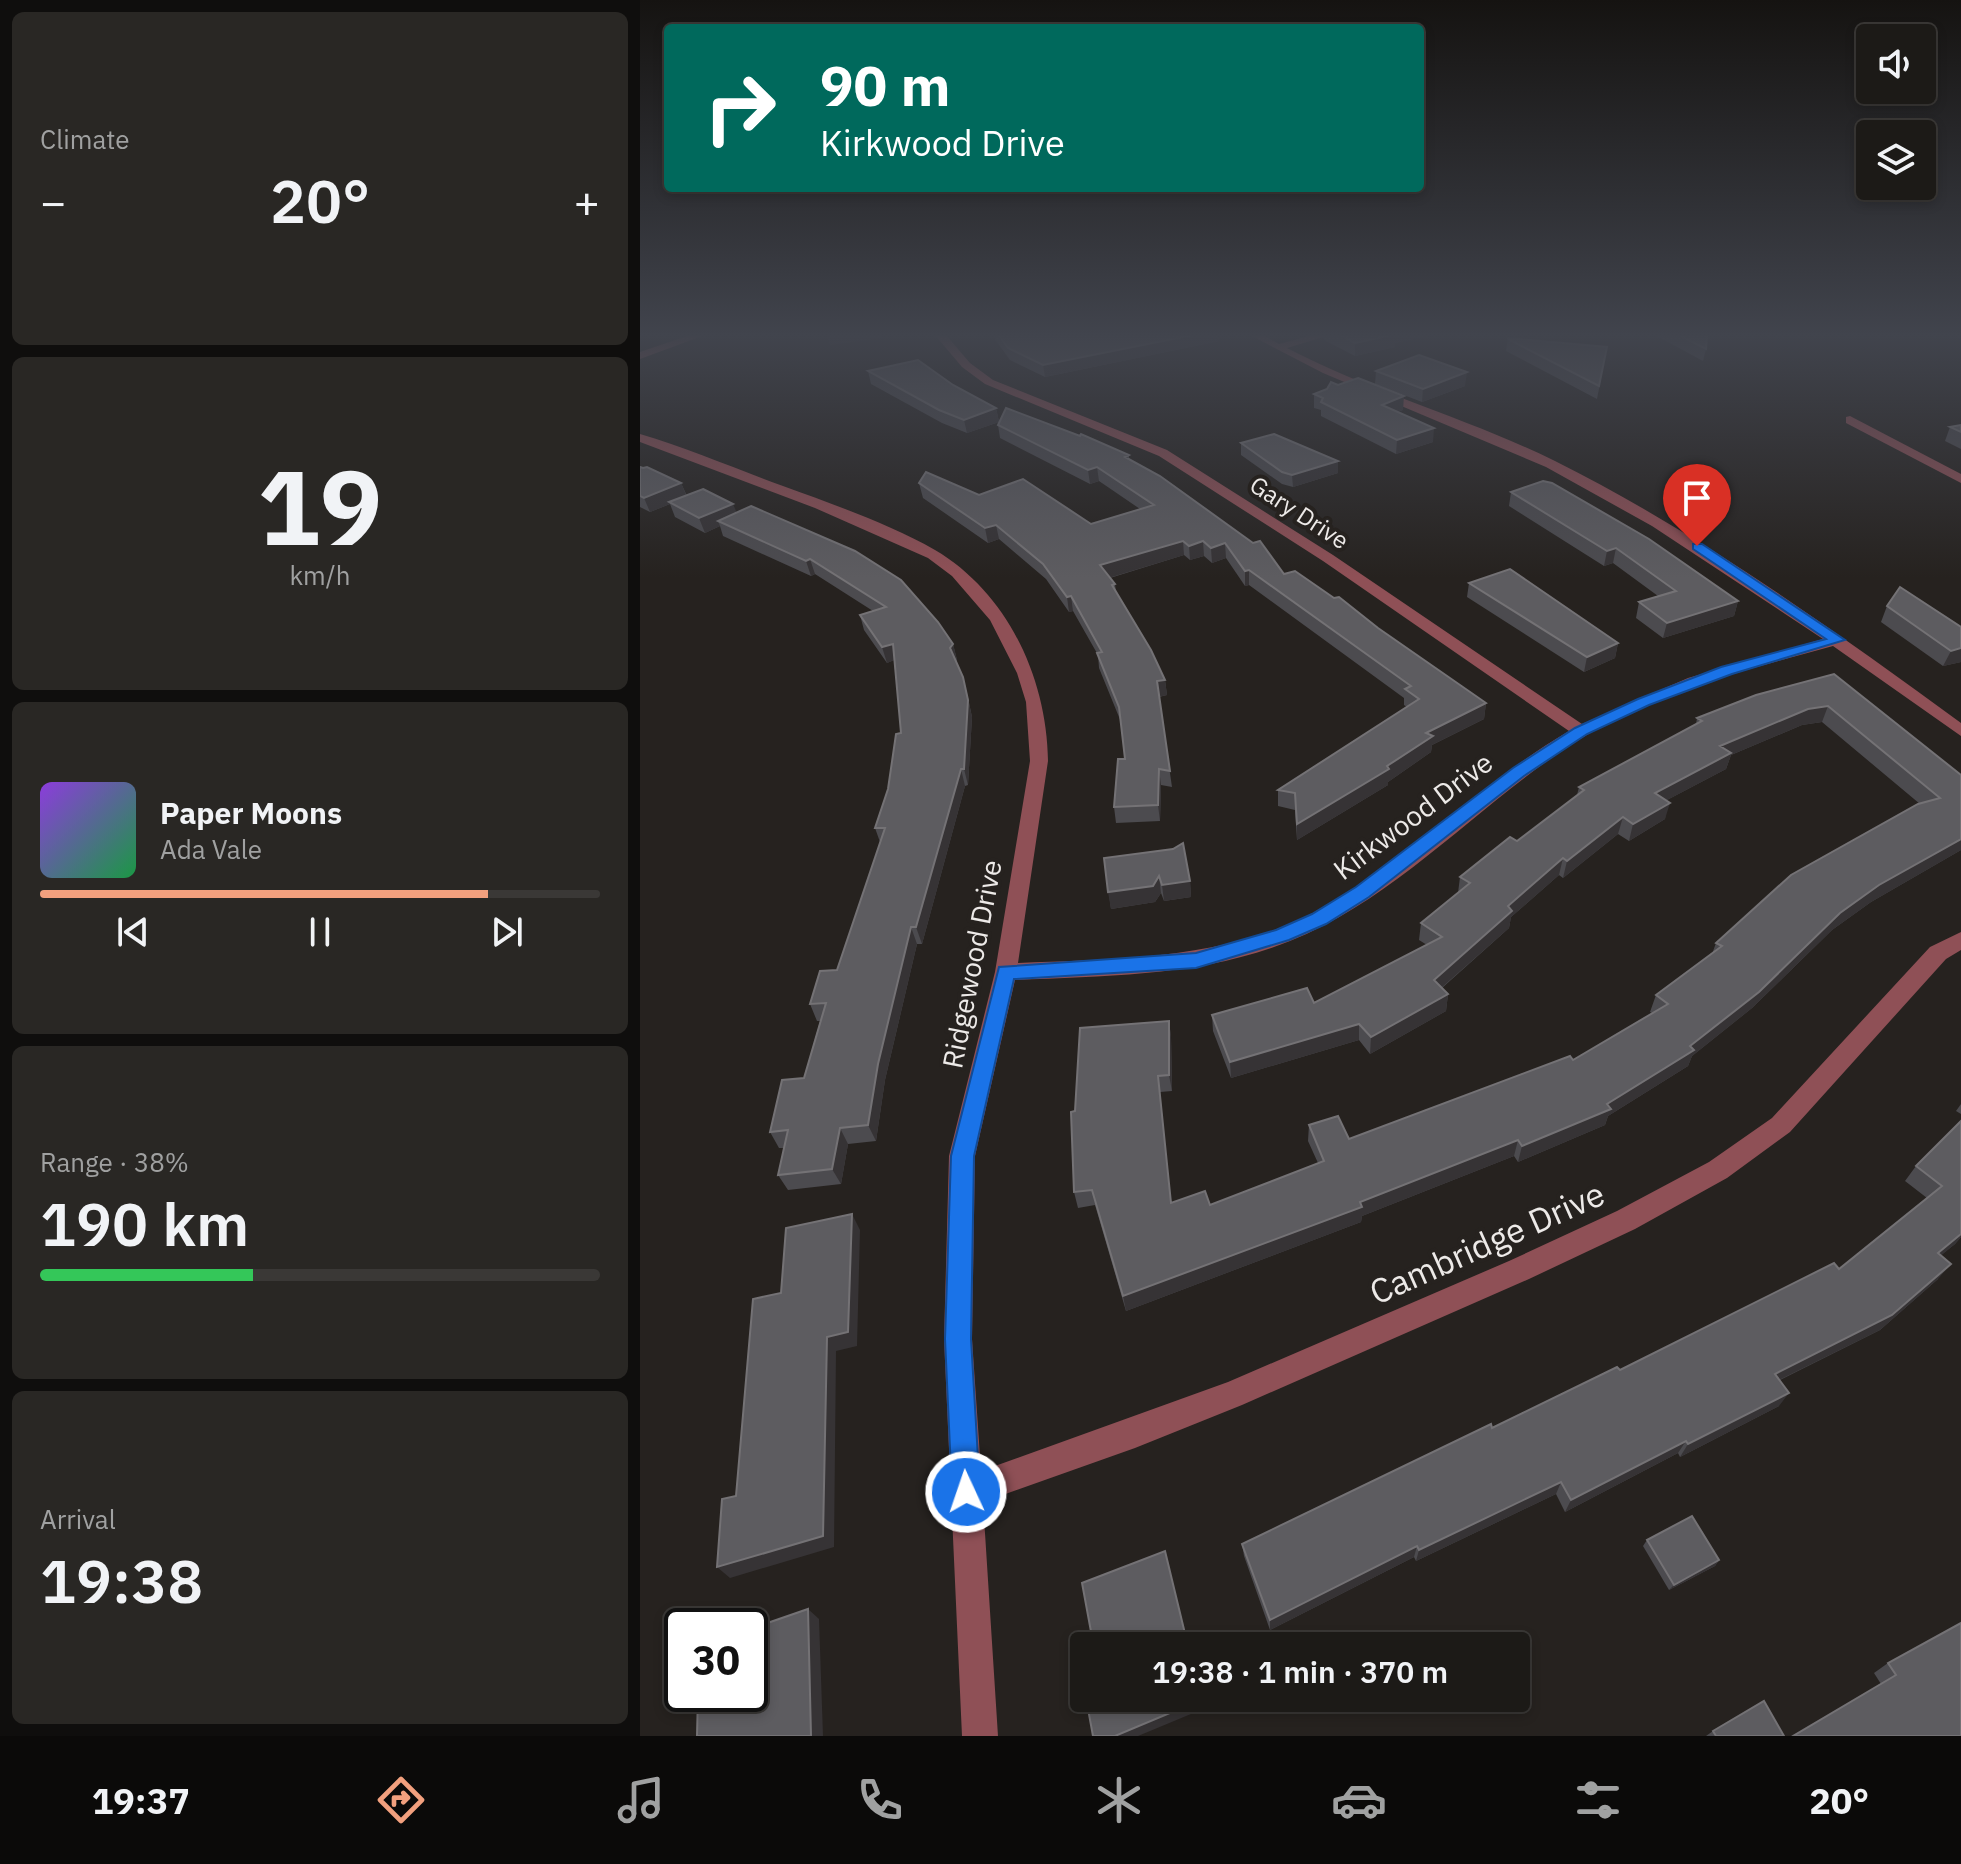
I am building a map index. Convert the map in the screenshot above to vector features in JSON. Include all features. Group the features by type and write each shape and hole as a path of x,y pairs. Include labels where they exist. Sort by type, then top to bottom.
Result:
{"street":[{"name":"Gary Drive","path":"1072,416 1163,453 1328,558 1581,731"},
{"path":"1437,416 1559,469 1697,546 1837,640 1961,731"},
{"path":"1850,420 1961,479"},
{"name":"Ridgewood Drive","path":"640,438 841,513 931,554 959,576 1005,633 1033,690 1041,744 1006,972 962,1156 958,1339 980,1736"},
{"name":"Kirkwood Drive","path":"1006,972 1196,960 1282,935 1319,919 1363,892 1518,772 1581,731 1726,670 1837,640"},
{"name":"Cambridge Drive","path":"966,1492 1135,1433 1232,1395 1519,1270 1626,1220 1718,1170 1781,1125 1938,953 1961,940"}],"building":[{"path":"954,416 975,416 964,420"},
{"path":"1002,416 1027,416 1081,434 1129,455 1125,457 1160,476 1253,543 1260,541 1284,574 1295,571 1334,598 1339,597 1486,703 1426,733 1433,736 1387,766 1389,769 1297,824 1295,793 1278,790 1419,699 1405,689 1411,686 1249,570 1245,571 1225,543 1211,548 1203,541 1189,546 1183,541 1100,565 1115,584 1112,585 1165,680 1157,681 1170,771 1159,769 1158,805 1114,807 1118,759 1125,759 1119,707 1097,653 1102,652 1071,596 1067,597 1043,564 996,525 985,528 919,483 926,472 979,495 1023,479 1091,524 1154,505 1097,467 1088,470 998,425"},
{"path":"1349,416 1407,416 1434,428 1397,440"},
{"path":"1274,434 1338,461 1292,475 1282,472 1241,443"},
{"path":"640,467 647,467 681,483 644,498 640,496"},
{"path":"1543,481 1552,483 1649,539 1738,601 1667,623 1639,602 1676,591 1616,548 1607,551 1511,492"},
{"path":"703,489 733,504 699,518 669,502"},
{"path":"751,506 855,551 901,580 953,644 950,648 963,677 968,700 964,769 961,769 916,927 911,927 878,1064 868,1125 840,1128 832,1169 778,1175 788,1130 770,1132 782,1080 804,1078 826,1003 810,1004 820,971 837,970 885,828 875,828 888,789 896,734 901,733 893,644 882,647 860,615 886,607 810,559 806,561 718,521"},
{"path":"1510,569 1618,643 1587,657 1469,583"},
{"path":"1900,587 1961,627 1961,648 1951,651 1887,606"},
{"path":"1834,674 1961,775 1961,839 1879,885 1840,913 1759,992 1690,1046 1694,1050 1607,1104 1611,1109 1522,1146 1518,1140 1360,1202 1362,1207 1123,1296 1092,1190 1074,1192 1071,1112 1075,1111 1080,1028 1169,1021 1169,1075 1158,1076 1171,1203 1205,1191 1210,1205 1324,1161 1309,1125 1338,1116 1349,1139 1570,1056 1573,1060 1668,1004 1656,995 1722,946 1716,943 1791,875 1918,804 1940,798 1828,706 1808,709 1720,746 1731,753 1655,793 1670,803 1633,824 1623,817 1567,861 1563,858 1508,906 1512,911 1434,980 1448,994 1371,1037 1359,1024 1230,1062 1212,1015 1307,988 1314,1003 1442,937 1421,923 1470,883 1460,877 1510,837 1517,841 1584,790 1579,787 1702,721 1697,718 1756,695"},
{"path":"1183,843 1190,881 1162,885 1159,876 1153,886 1108,892 1104,858 1173,849"},
{"path":"1961,1121 1961,1234 1938,1253 1951,1264 1892,1315 1775,1374 1789,1393 1571,1500 1561,1482 1419,1550 1417,1546 1270,1620 1242,1544 1491,1424 1492,1428 1617,1367 1620,1370 1834,1263 1839,1269 1942,1186 1916,1166"},
{"path":"852,1214 848,1332 827,1337 823,1536 717,1567 722,1499 736,1496 753,1299 781,1293 786,1228"},
{"path":"1692,1516 1719,1560 1674,1585 1647,1540"},
{"path":"1165,1551 1185,1632 1091,1632 1082,1583"},
{"path":"808,1609 811,1736 697,1736 698,1712 768,1712 768,1623"},
{"path":"1961,1623 1961,1736 1793,1736 1896,1675 1888,1663"},
{"path":"1764,1701 1784,1736 1716,1736 1713,1731"},
{"path":"1089,1712 1172,1712 1115,1736 1093,1736"}],"route":[{"path":"966,1492 958,1339 962,1156 1006,972 1196,960 1282,935 1319,919 1363,892 1518,772 1581,731 1618,712 1726,670 1837,640 1697,546"}]}
